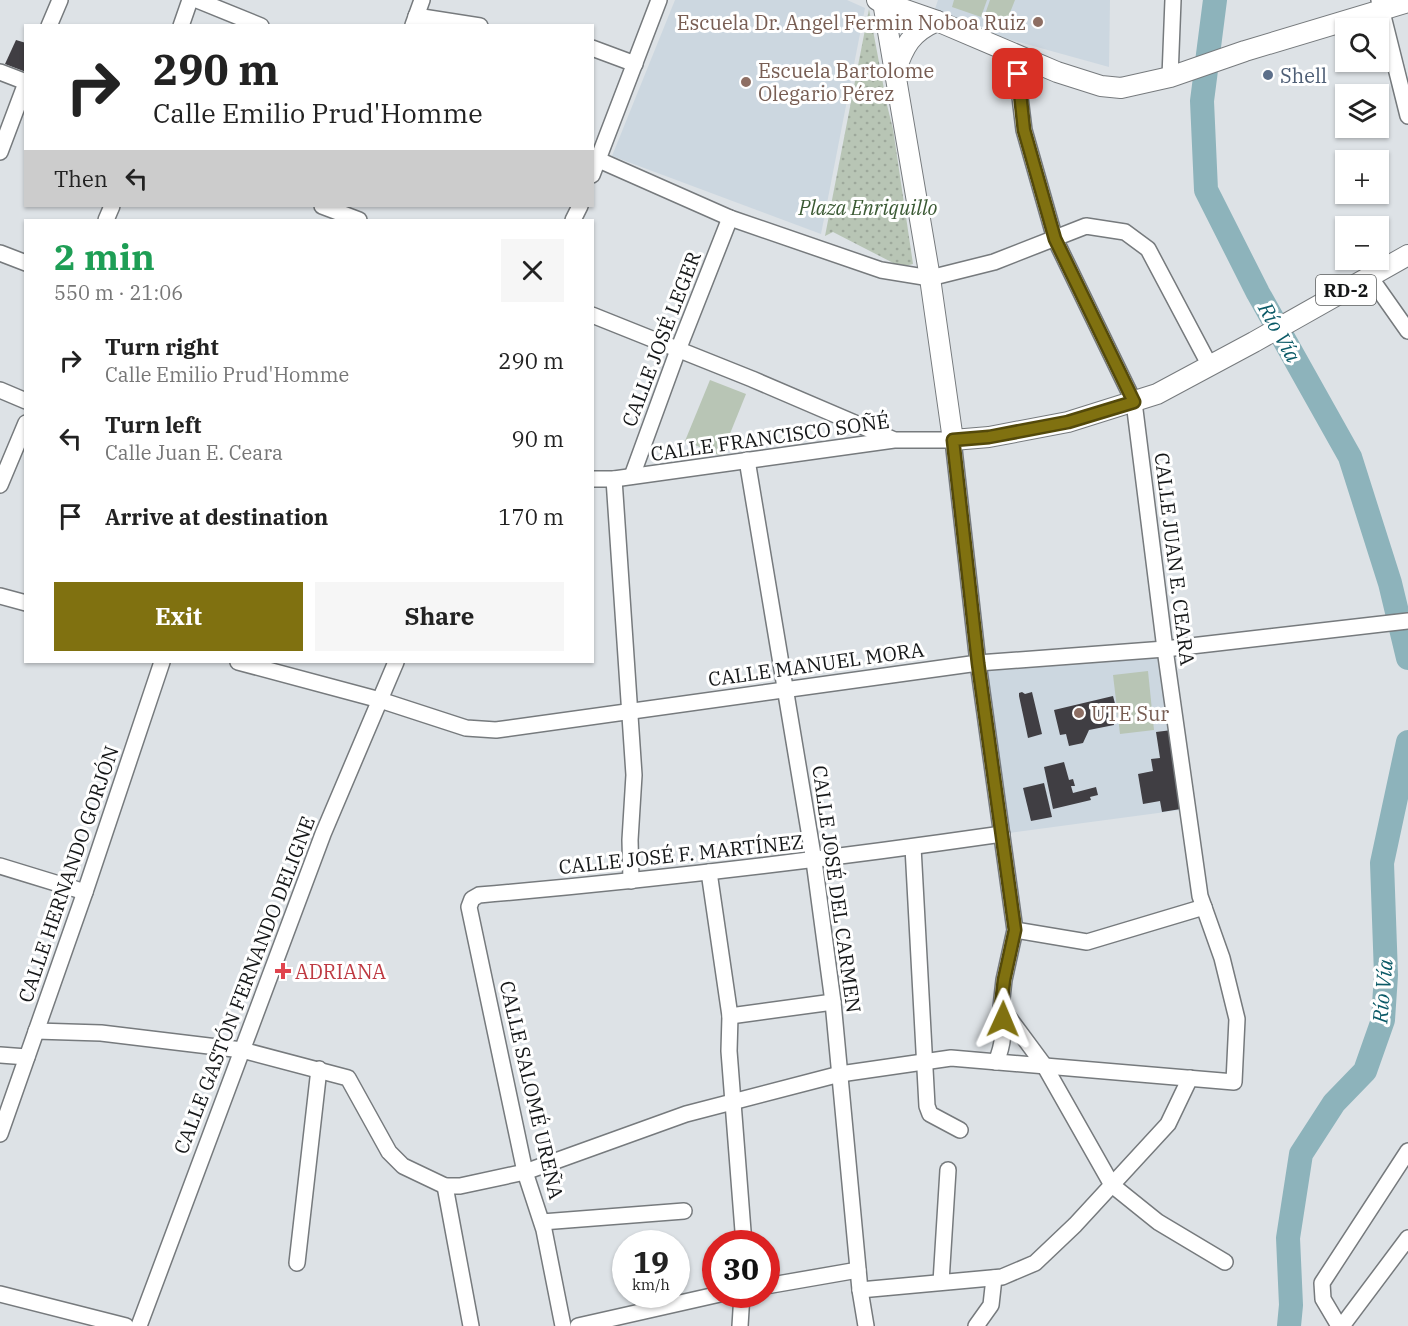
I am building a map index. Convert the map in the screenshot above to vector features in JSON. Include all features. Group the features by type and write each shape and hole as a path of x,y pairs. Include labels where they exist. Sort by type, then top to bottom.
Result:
{"main road":[{"path":"953,440 930,278 895,73 880,1 916,7 937,21 1015,56 1101,86 1120,88 1177,74 1380,5 1408,2"},
{"path":"895,73 907,44 917,31 937,21"},
{"name":"RD-2","path":"953,440 989,437 1068,422 1157,394 1284,326 1408,255"}],"street":[{"path":"50,24 60,0"},
{"path":"182,24 190,0"},
{"path":"196,0 256,24"},
{"path":"423,0 414,21 454,24"},
{"path":"659,0 596,158 730,218 880,270 930,278 994,262 1086,226 1125,232 1148,249 1210,366"},
{"path":"1173,0 1177,74"},
{"path":"1380,5 1408,116"},
{"path":"594,49 635,64"},
{"name":"CALLE JUAN E. CEARA","path":"1015,56 1024,130 1055,239 1134,402 1198,885 1222,958 1237,1019 1234,1082 1190,1078"},
{"path":"0,72 24,82"},
{"path":"0,152 24,88"},
{"path":"325,207 356,219"},
{"name":"CALLE JOSÉ LEGER","path":"632,476 730,218"},
{"path":"0,253 24,262"},
{"path":"1370,277 1408,331"},
{"path":"594,316 894,440"},
{"path":"0,390 24,400"},
{"path":"0,485 24,428"},
{"name":"CALLE FRANCISCO SOÑÉ","path":"594,479 614,479 894,440 953,440"},
{"path":"953,440 978,663 1015,930 1004,980 1001,1007 1004,1031 1002,1046 996,1062"},
{"name":"CALLE JOSÉ DEL CARMEN","path":"747,460 814,861 834,1002 858,1270 866,1326"},
{"path":"614,479 634,775 630,840 631,881"},
{"path":"0,596 24,602"},
{"name":"CALLE MANUEL MORA","path":"242,663 380,700 466,728 496,730 978,663 1165,649 1408,621"},
{"name":"CALLE HERNANDO GORJÓN","path":"0,1134 86,892 162,663"},
{"name":"CALLE GASTÓN FERNANDO DELIGNE","path":"139,1326 323,834 396,663"},
{"name":"CALLE JOSÉ F. MARTÍNEZ","path":"472,899 479,895 814,861 1002,834"},
{"path":"913,847 927,1106 930,1114 960,1130"},
{"path":"0,866 86,892"},
{"path":"709,873 730,1016 729,1051 743,1230"},
{"name":"CALLE SALOMÉ UREÑA","path":"472,899 469,907 525,1172 542,1222 563,1326"},
{"path":"1015,930 1087,942 1204,907"},
{"path":"730,1016 834,1002"},
{"path":"1001,1007 1044,1065 1112,1185 1158,1222 1225,1262"},
{"path":"36,1031 101,1033 242,1050 348,1078 388,1152 403,1166 445,1186 460,1186 525,1172 686,1114 840,1074 951,1058 1190,1078 1168,1124 1075,1225 1035,1263 1002,1277 860,1290"},
{"path":"0,1055 27,1057"},
{"path":"297,1263 319,1069"},
{"path":"1408,1151 1322,1283 1323,1299 1341,1326 1408,1238"},
{"path":"941,1282 948,1170"},
{"path":"445,1186 471,1326"},
{"path":"542,1222 684,1210"},
{"path":"780,1284 858,1270"},
{"path":"976,1326 991,1305 994,1278"},
{"path":"0,1294 126,1326"},
{"path":"578,1326 702,1298"},
{"path":"740,1326 741,1308"},
{"path":"987,1311 994,1326"}],"shaded area":[{"name":"Escuela Bartolome Olegario Pérez","path":"675,0 847,0 865,8 821,234 612,156"},
{"name":"Escuela Dr. Angel Fermin Noboa Ruiz","path":"938,0 1110,0 1109,67 997,36 935,9"},
{"name":"UTE Sur","path":"1165,649 1188,809 1002,834 978,663"}],"green space":[{"path":"954,0 987,0 981,17 952,7"},
{"path":"990,0 1015,0 1004,28 983,20"},
{"name":"Plaza Enriquillo","path":"869,9 893,129 913,264 901,267 833,232 825,236"},
{"path":"710,380 746,394 721,456 685,441"},
{"path":"1148,671 1154,730 1120,734 1113,675"}],"building":[{"path":"16,40 24,42 24,71 5,64"},
{"path":"1022,692 1025,694 1032,692 1042,734 1028,738 1019,696"},
{"path":"1113,696 1117,711 1112,712 1114,725 1089,730 1083,743 1069,746 1066,734 1060,735 1054,710"},
{"path":"1172,730 1187,808 1162,812 1160,801 1143,804 1138,774 1153,771 1151,759 1160,758 1156,732"},
{"path":"1064,762 1069,780 1073,779 1075,786 1071,786 1073,793 1096,787 1098,795 1090,797 1091,800 1053,809 1044,767"},
{"path":"1044,783 1052,817 1031,821 1023,788"}],"waterway":[{"name":"Río Vía","path":"1215,0 1202,101 1206,190 1258,293 1350,457 1390,583 1408,658"},
{"name":"Río Vía","path":"1289,1326 1291,1305 1288,1238 1301,1154 1334,1103 1365,1071 1383,1020 1386,975 1382,863 1408,742"}],"place":[{"name":"Escuela Dr. Angel Fermin Noboa Ruiz","path":"1038,22"},
{"name":"Shell","path":"1268,75"},
{"name":"Escuela Bartolome Olegario Pérez","path":"746,82"},
{"name":"UTE Sur","path":"1079,713"},
{"name":"ADRIANA","path":"283,971"}],"route":[{"path":"1003,1019 1001,1007 1004,980 1015,930 978,663 953,440 989,437 1068,422 1134,402 1055,239 1024,130 1018,74"}]}
